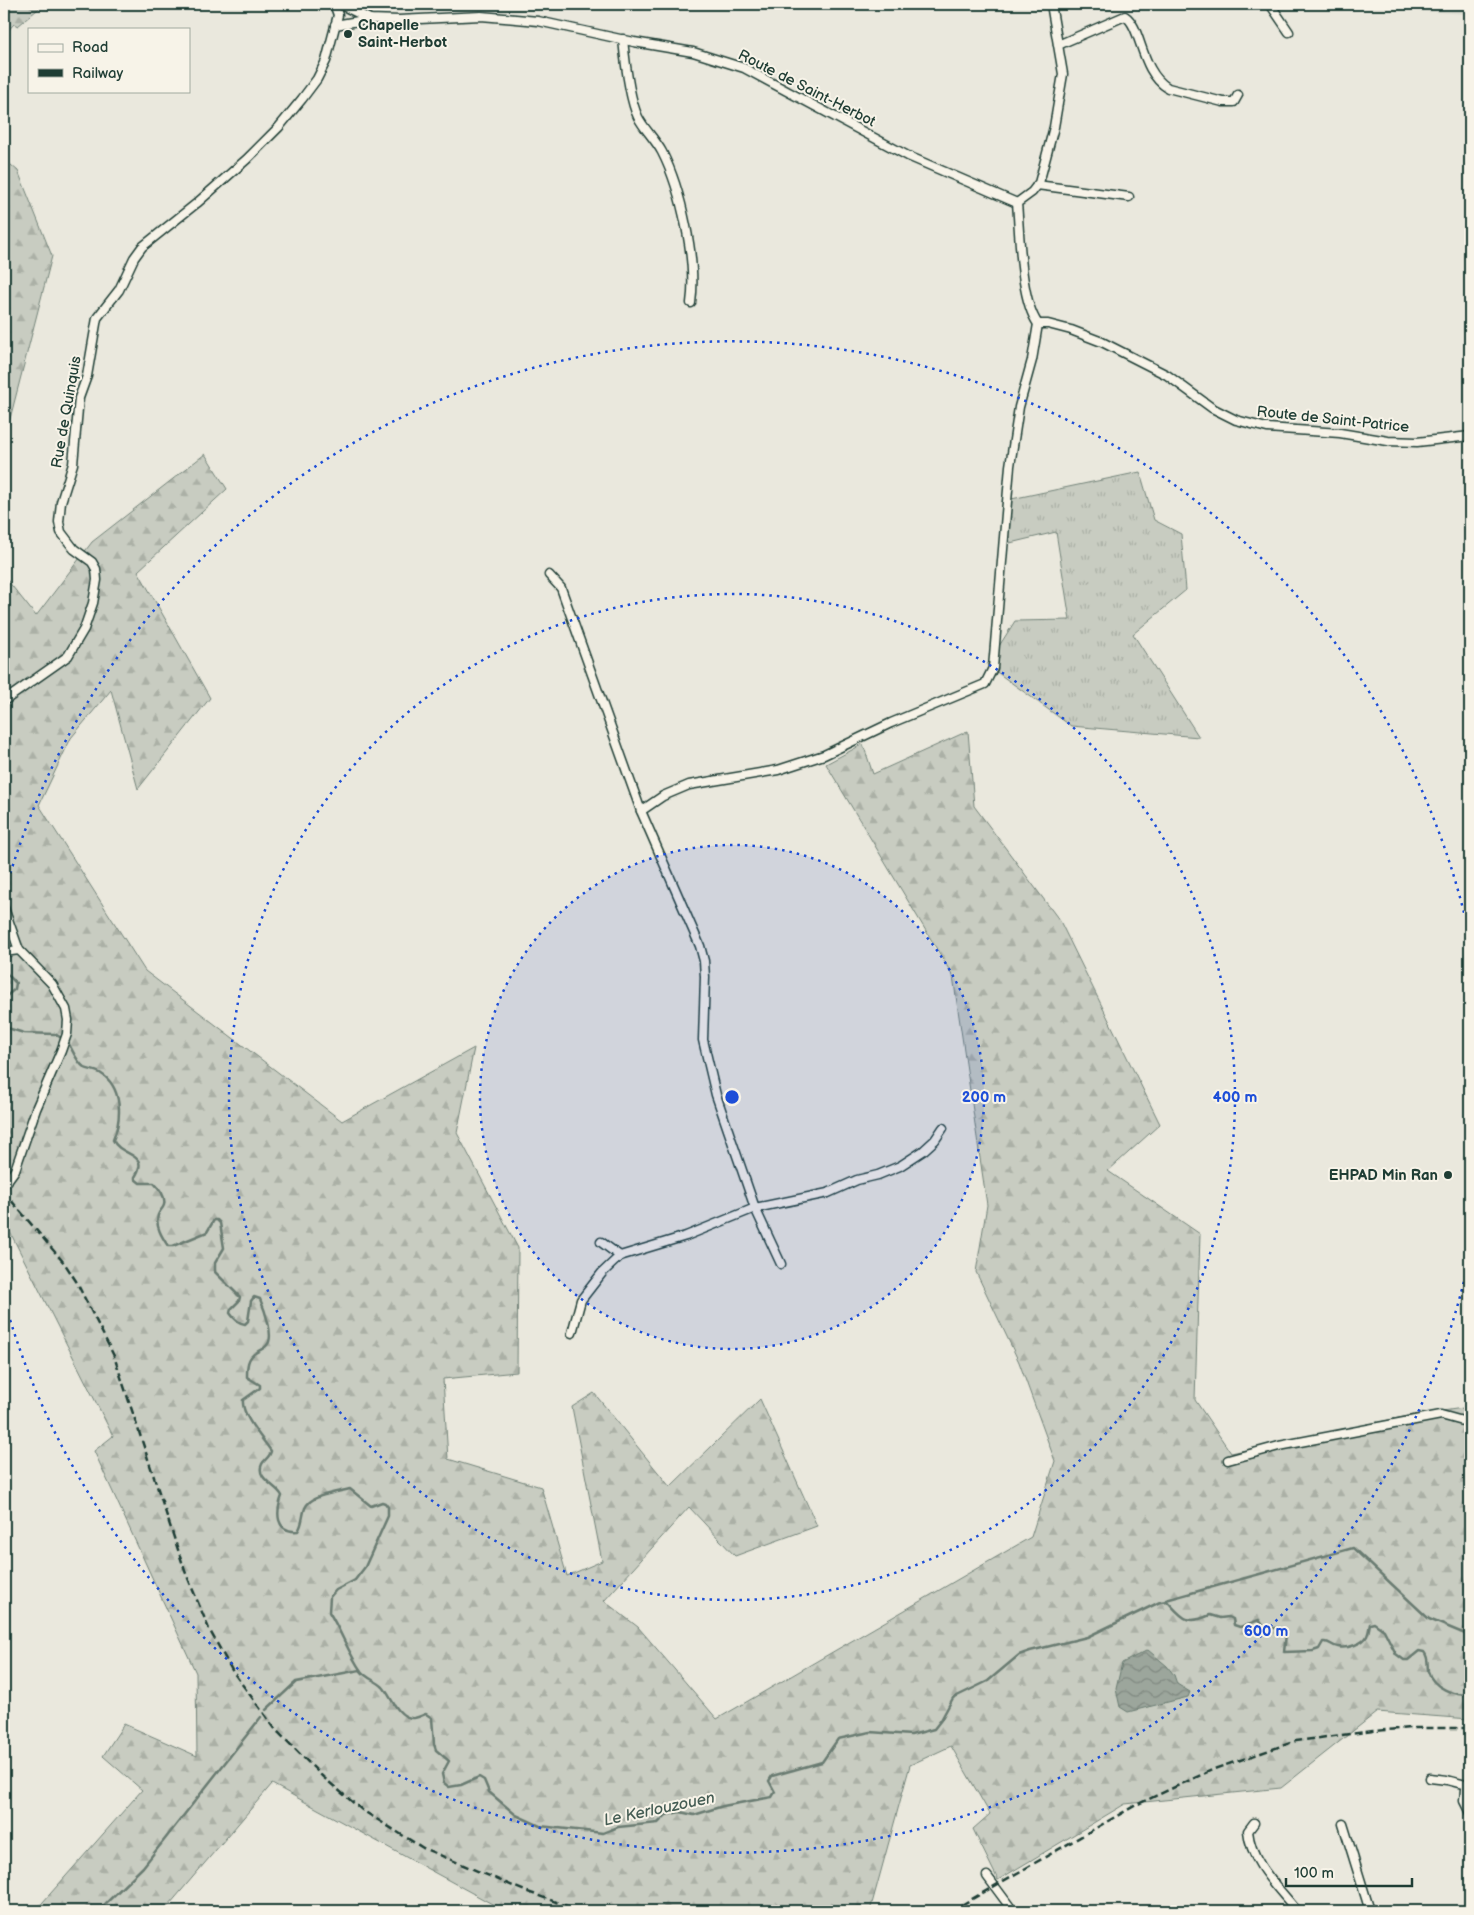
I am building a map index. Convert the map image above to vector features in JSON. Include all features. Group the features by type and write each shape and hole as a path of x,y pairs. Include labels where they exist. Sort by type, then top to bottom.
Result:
{"street":[{"name":"Rue de Quinquis","path":"4,701 68,656 84,629 94,603 98,580 96,569 92,562 74,549 61,532 59,522 62,502 73,464 79,398 87,376 97,318 118,290 134,258 142,247 198,203 247,159 279,127 302,99 317,79 326,60 338,15 334,4"},
{"name":"Route de Saint-Herbot","path":"339,4 370,19 399,20 481,16 538,21 693,52 744,68 908,156 1017,203"},
{"path":"641,812 663,796 689,785 778,770 824,755 891,723 985,684 993,668 1010,466 1019,407 1032,360 1038,324 1031,315 1024,283 1017,203 1037,186 1059,102 1063,74 1051,4"},
{"path":"1270,4 1288,32"},
{"path":"1058,45 1125,16 1132,25 1148,65 1161,83 1168,88 1223,102 1234,102 1238,95"},
{"path":"335,25 370,19"},
{"path":"623,39 632,98 638,117 662,152 674,184 685,226 694,285 692,303"},
{"path":"1037,186 1129,197"},
{"name":"Route de Saint-Patrice","path":"1038,324 1048,324 1071,330 1102,342 1167,375 1212,408 1236,420 1267,428 1306,430 1397,441 1432,441 1470,436"},
{"path":"549,575 561,588 641,812 700,946 704,961 705,977 703,1040 716,1095 755,1208 781,1264"},
{"path":"4,908 19,950 52,984 66,1009 68,1020 67,1034 61,1051 36,1109 15,1170 6,1182"},
{"path":"4,952 19,950"},
{"path":"572,1333 581,1300 602,1273 620,1256 686,1236 755,1208 828,1193 857,1180 878,1175 900,1166 935,1140 943,1128"},
{"path":"601,1242 620,1256"},
{"path":"1228,1460 1279,1446 1441,1415 1470,1423"},
{"path":"1430,1778 1447,1780 1470,1787"},
{"path":"1470,1787 1465,1789 1464,1801 1470,1813"},
{"path":"1254,1823 1248,1831 1249,1844 1254,1857 1297,1911"},
{"path":"1343,1824 1370,1911"},
{"path":"987,1876 1013,1911"}],"shaded area":[{"path":"1416,4 1470,4 1470,14 1416,11"}],"green space":[{"path":"4,4 44,4 18,26 14,24 4,35"},
{"path":"4,159 18,171 52,256 4,442"},
{"path":"205,454 227,489 138,571 210,698 138,789 111,690 71,738 39,805 145,971 342,1121 474,1048 457,1133 518,1248 517,1372 443,1379 448,1459 541,1487 567,1576 602,1561 572,1407 594,1393 670,1487 760,1399 817,1526 735,1556 689,1507 604,1601 638,1627 717,1719 1031,1537 1055,1461 1019,1362 976,1272 987,1205 953,976 826,764 863,744 873,774 968,731 974,806 1060,921 1160,1124 1108,1171 1200,1234 1195,1400 1231,1453 1408,1416 1470,1407 1470,1719 1377,1712 1281,1788 1125,1804 998,1880 973,1829 990,1814 951,1746 910,1765 870,1911 505,1911 272,1784 164,1911 35,1911 142,1790 103,1756 124,1724 197,1756 196,1673 94,1451 113,1436 9,1230 4,1232 4,576 36,616 92,542"},
{"path":"1140,472 1154,520 1181,534 1186,590 1133,634 1199,737 1071,726 987,665 1015,621 1070,620 1056,532 1010,543 1002,501"}],"water":[{"path":"1148,1650 1167,1666 1174,1675 1177,1684 1190,1692 1188,1697 1128,1712 1120,1707 1116,1689 1122,1663"}],"waterway":[{"path":"4,971 16,983 15,989 4,998"},
{"name":"Le Kerlouzouen","path":"4,1027 24,1033 55,1034 63,1039"},
{"name":"Le Kerlouzouen","path":"67,1041 82,1065 87,1069 100,1073 113,1086 117,1095 119,1113 113,1140 137,1159 139,1169 135,1179 140,1183 154,1183 162,1193 164,1205 157,1223 161,1235 168,1246 173,1246 207,1232 214,1220 217,1220 220,1223 224,1248 215,1263 215,1272 240,1297 230,1313 240,1323 245,1324 248,1321 251,1301 254,1297 260,1299 268,1322 270,1336 266,1346 249,1359 247,1377 260,1385 260,1388 243,1400 243,1406 249,1420 271,1451 262,1464 261,1469 264,1478 282,1496 278,1515 281,1525 290,1531 298,1531 305,1508 312,1500 350,1489 371,1506 382,1502 388,1507 388,1516 365,1567 355,1580 336,1590 330,1597 329,1612 361,1671 383,1687 402,1714 413,1718 426,1714 432,1718 436,1750 449,1761 442,1774 444,1783 449,1787 461,1785 479,1777 484,1780 489,1792 516,1815 540,1826 603,1833 618,1827 658,1823 666,1815 680,1812 694,1815 723,1806 772,1797 775,1792 769,1781 772,1776 822,1762 838,1739 870,1732 911,1735 934,1729 953,1698 988,1681 1019,1655 1087,1637 1160,1602 1167,1601 1181,1616 1190,1620 1210,1615 1220,1618 1229,1617 1233,1619 1234,1625 1240,1627 1259,1620 1265,1628 1282,1628 1286,1634 1284,1652 1313,1651 1319,1649 1323,1642 1342,1647 1354,1645 1365,1639 1370,1624 1374,1623 1384,1630 1396,1654 1404,1660 1408,1660 1419,1651 1424,1652 1430,1677 1439,1686 1458,1694 1470,1694"},
{"path":"1166,1600 1353,1548 1429,1619 1470,1636"},
{"path":"266,1710 296,1682 360,1670"},
{"path":"98,1911 143,1867 261,1717"}],"railway":[{"path":"4,1192 65,1264 76,1281 114,1356 185,1571 209,1629 233,1672 276,1730 323,1777 362,1810 423,1848 525,1891 581,1911"},
{"path":"951,1911 1136,1805 1214,1769 1296,1741 1411,1728 1470,1728"}],"place":[{"name":"Chapelle Saint-Herbot","path":"348,34"},
{"name":"EHPAD Min Ran","path":"1448,1175"}]}
